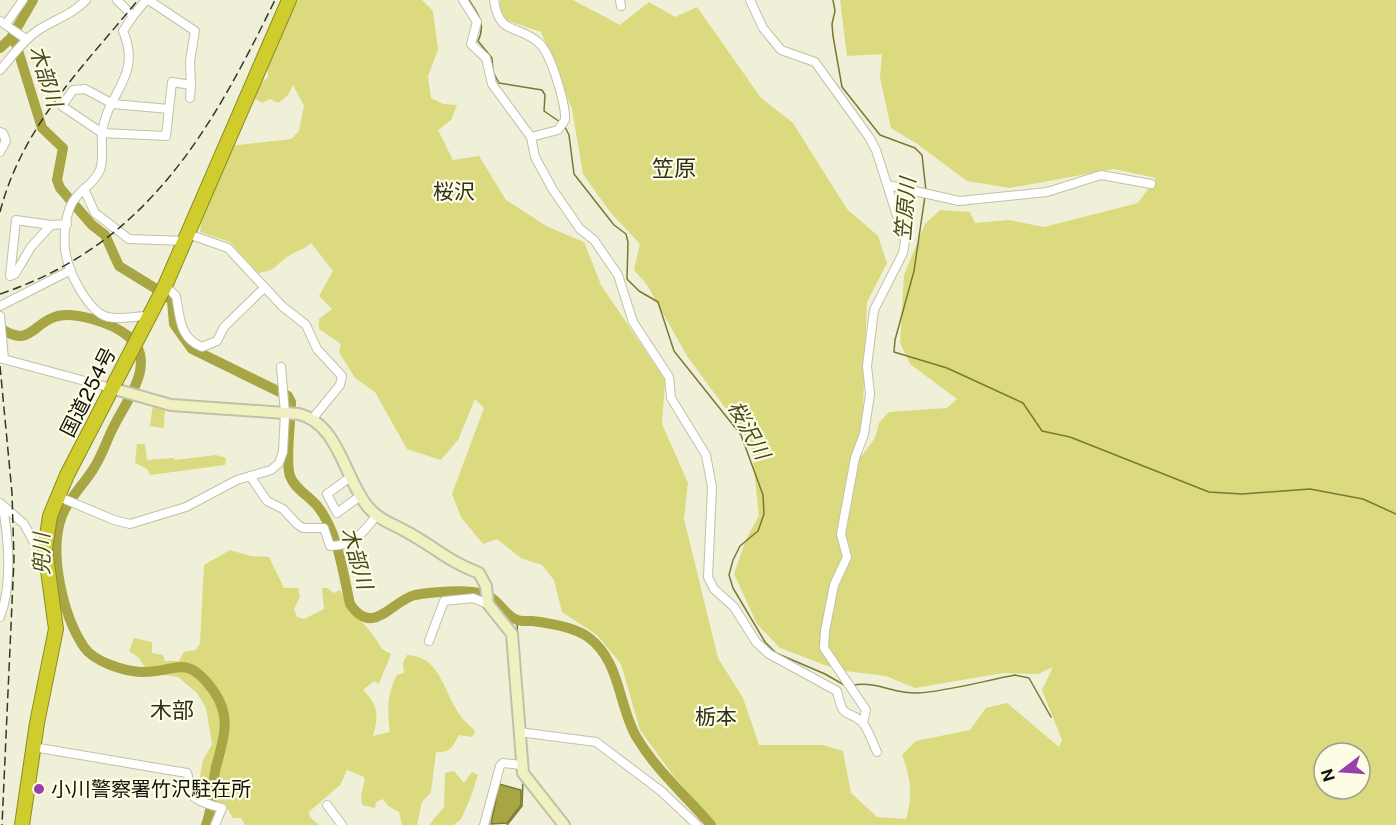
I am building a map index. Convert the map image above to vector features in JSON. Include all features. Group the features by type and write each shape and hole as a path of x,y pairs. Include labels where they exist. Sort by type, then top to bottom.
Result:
{"highway":[{"name":"国道254号","path":"22,825 33,747 56,629 45,549 50,516 57,496 111,388 165,286 289,0"}],"street":[{"path":"23,0 4,24 25,38"},
{"path":"0,70 25,38 68,15 86,0"},
{"path":"117,0 133,16"},
{"path":"149,316 108,317 94,311 71,270 65,252 67,224 73,201 99,173 103,156 102,133 112,104 127,77 129,52 123,31 146,0 195,31 190,61 190,98"},
{"path":"463,0 477,22 471,40 473,49 486,58 492,84 531,137 535,157 553,190 580,229 594,240 618,275 633,322 669,377 671,398 706,455 712,487 708,577 714,588 734,607 756,642 769,654 837,691 845,714 863,723 877,752"},
{"path":"494,0 500,22 506,28 536,39 546,51 554,69 563,124 531,137"},
{"path":"750,0 763,28 781,50 815,62 869,137 888,185 905,241 903,253 874,310 868,341 867,366 870,394 841,534 847,557 834,585 825,631 824,648 866,710 863,723"},
{"path":"169,109 112,104 85,89 73,90 62,106 102,133 166,136 169,109 172,82 191,85"},
{"path":"0,132 3,133 6,141 0,152"},
{"path":"888,185 959,201 1047,192 1101,175 1151,184"},
{"path":"84,189 93,210 122,236 129,239 186,238 228,248 264,288 306,324 317,349 342,376 340,385 313,418"},
{"path":"51,225 27,252 15,274 10,276 16,220 51,225 67,224"},
{"path":"0,306 71,270"},
{"path":"165,286 176,296 179,324 190,340 202,347 217,341 224,327 264,288"},
{"path":"0,318 2,358 171,405 285,413 313,418 327,430 349,478 360,496 377,516 408,532 456,565 479,573 486,586 488,604"},
{"path":"57,496 114,520 130,524 186,507 226,485 271,470 279,463 282,452 285,413 281,368"},
{"path":"250,476 267,501 283,509 297,524 303,528 324,528 330,546 343,546 353,541 363,534 377,516"},
{"path":"349,478 327,494 337,513 360,496"},
{"path":"2,506 24,524 35,544 45,549"},
{"path":"0,617 3,603 7,531 2,506"},
{"path":"429,640 444,601 462,598 482,600 488,604 512,634 521,765 528,782 564,825"},
{"path":"519,732 596,742 661,791 697,825"},
{"path":"33,747 187,773 188,788 192,794 205,803 222,808 215,825"},
{"path":"484,825 500,766 503,764 521,765"},
{"path":"327,805 342,825"}],"shaded area":[{"path":"295,0 422,0 433,11 438,50 428,76 431,98 443,104 457,105 451,120 438,130 453,160 479,156 506,200 548,227 584,242 601,285 665,380 662,424 688,483 684,519 718,658 743,698 759,745 823,745 843,751 851,793 877,817 906,819 910,802 910,787 902,755 916,741 970,730 986,708 1007,703 1059,747 1062,740 1042,690 1053,667 1038,674 1003,673 915,688 886,676 838,670 780,648 757,624 734,574 746,539 759,516 751,443 687,356 647,285 634,270 640,244 610,212 583,174 572,109 541,32 506,20 500,8 500,0 573,0 620,25 649,2 675,17 697,7 761,98 793,123 847,209 878,236 887,263 867,302 861,457 875,438 879,423 889,412 947,408 957,399 910,364 900,343 904,275 925,224 940,210 970,212 975,223 1009,220 1044,227 1138,203 1156,178 1114,169 1010,188 967,181 916,143 891,128 880,78 882,54 847,56 840,0 1396,0 1396,825 717,825 675,778 640,730 621,664 597,635 562,612 554,580 542,565 521,558 497,539 483,544 461,517 452,494 484,408 475,399 458,440 441,460 407,449 375,392 355,378 339,352 341,344 319,329 319,319 332,309 319,296 333,271 311,243 272,269 258,273 230,242 200,232 202,217 229,146 291,139 299,131 304,106 293,85 288,95 278,103 270,99 262,103 254,98 256,88 268,77 267,60"},
{"path":"153,404 165,407 164,428 150,426"},
{"path":"137,444 145,444 147,460 174,458 175,460 216,455 226,458 225,465 150,475 147,469 135,463"},
{"path":"230,550 250,556 269,557 284,588 298,588 300,597 294,609 297,617 304,619 324,609 322,588 327,588 334,593 340,590 382,649 391,654 379,684 374,681 363,690 372,701 376,711 373,736 390,732 388,709 390,695 397,675 404,673 403,663 407,655 426,661 438,674 458,712 475,731 472,737 459,735 448,750 436,752 431,792 422,802 417,825 402,825 399,812 388,806 383,799 376,802 375,808 362,805 364,777 347,770 340,785 309,812 310,817 319,825 245,825 241,818 233,818 225,805 207,801 202,794 200,777 203,760 212,744 206,708 197,693 178,677 148,673 139,658 129,651 134,638 152,642 152,653 163,655 165,661 179,661 184,652 196,650 200,643 204,565"},
{"path":"454,771 464,783 472,772 478,775 461,819 454,825 429,825 444,807 445,773"},
{"path":"499,784 521,790 521,805 507,823 491,824"}],"waterway":[{"name":"兜川","path":"0,48 11,38 33,0"},
{"name":"桜沢川","path":"469,0 481,25 478,41 492,58 493,72 499,83 542,90 545,95 544,111 560,122"},
{"name":"笠原川","path":"833,0 835,11 832,24 833,36 842,87 880,135 915,148 922,155 926,191"},
{"name":"木部川","path":"11,38 16,44 42,128 63,148 57,180 60,188 92,225 105,235 119,266 158,290"},
{"name":"桜沢川","path":"564,125 569,135 574,174 614,225 626,234 628,242 627,279 639,291 658,302 674,351 741,435 763,495 764,514 758,531 740,546 733,560 729,575 733,588 765,642 776,653 825,674 846,686"},
{"path":"925,196 914,271 895,340 894,352 947,368 1023,403 1042,431 1070,437 1209,492 1242,494 1310,489 1363,499 1396,514"},
{"name":"木部川","path":"167,296 172,301 174,324 192,349 288,396 291,402 288,451 290,476 295,485 315,503 325,517 339,553 350,604 358,614 366,618 374,618 415,595 476,592 488,596 517,620 553,624 569,628 588,637 607,658 637,738 663,772 711,825"},
{"name":"兜川","path":"0,328 17,336 23,336 52,318 80,316 112,326 128,336 137,346 141,358 140,369 132,393 95,466 64,510 58,531 57,565 64,601 76,634 84,647 95,657 118,668 141,672 187,668 203,678 219,699 225,725 206,825"},
{"path":"517,621 518,647"},
{"name":"桜沢川","path":"853,685 862,684 917,693 1015,675 1029,678 1051,717"},
{"path":"522,697 525,730"},
{"path":"507,825 522,806 523,780"}],"railway":[{"path":"0,212 10,181 39,125 76,73 138,0"},
{"path":"0,294 51,273 96,246 135,214 169,178 199,138 226,94 275,0"},
{"path":"0,366 12,493 14,559 2,825"}],"place":[{"name":"小川警察署竹沢駐在所","path":"39,789"}],"district":[{"name":"笠原","path":"674,168"},
{"name":"桜沢","path":"454,191"},
{"name":"木部","path":"172,710"},
{"name":"栃本","path":"716,716"}]}
